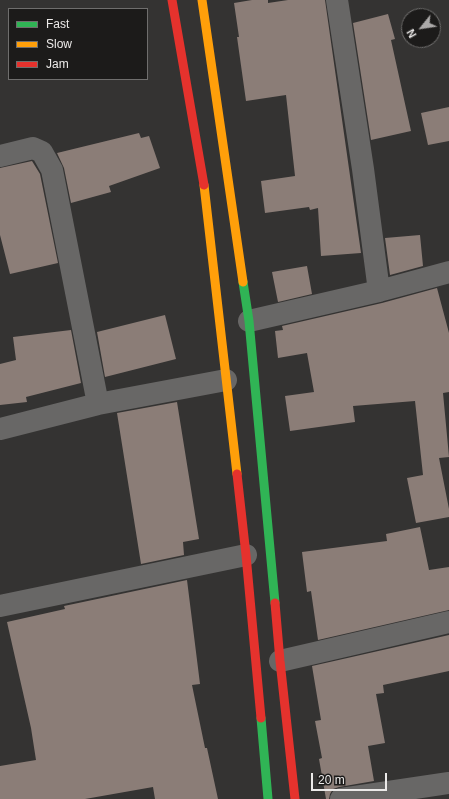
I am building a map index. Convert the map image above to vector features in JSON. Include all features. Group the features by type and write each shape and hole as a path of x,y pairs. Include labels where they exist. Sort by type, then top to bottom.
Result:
{"main road":[{"path":"172,0 202,171 246,555 268,799"},
{"path":"202,0 249,321 268,512 280,661 295,799"}],"street":[{"path":"337,0 363,169 379,291"},
{"path":"0,156 33,148 42,152 52,170 98,404"},
{"path":"249,321 379,291 449,272"},
{"path":"0,429 98,404 226,380"},
{"path":"0,606 246,555"},
{"path":"280,661 449,622"},
{"path":"341,799 449,784"}],"building":[{"path":"252,0 268,0 268,3 288,0 325,0 361,253 321,256 318,208 310,210 309,207 265,213 261,181 295,176 286,95 246,101 234,3"},
{"path":"388,14 395,39 391,40 411,131 371,140 353,23"},
{"path":"449,107 449,141 428,145 421,113"},
{"path":"139,133 141,138 149,136 160,168 109,186 111,192 71,203 64,168 57,153"},
{"path":"32,161 40,174 58,263 10,274 0,235 0,168"},
{"path":"420,235 423,266 390,275 385,238"},
{"path":"307,266 312,294 278,302 272,272"},
{"path":"437,288 449,333 449,392 443,393 449,457 439,458 449,509 449,517 416,523 407,478 423,475 415,401 353,406 355,422 290,431 285,396 314,392 307,353 278,358 275,331 283,330 282,326 382,303"},
{"path":"165,315 176,359 105,377 97,332"},
{"path":"71,330 81,383 26,397 27,402 0,405 0,364 16,360 13,337"},
{"path":"177,402 199,539 183,542 184,555 141,564 117,413"},
{"path":"420,527 429,570 449,567 449,610 318,640 311,591 307,592 302,552 387,541 386,534"},
{"path":"187,580 200,684 192,685 205,748 207,748 218,799 155,799 153,787 85,799 0,799 0,766 36,760 31,728 7,622 65,609 64,606"},
{"path":"449,635 449,671 383,685 384,693 376,694 385,743 368,746 374,781 333,789 329,799 326,799 319,759 322,758 315,721 321,720 312,666"}],"traffic: fast":[{"path":"243,282 249,321 275,603"},
{"path":"261,718 268,799"}],"traffic: slow":[{"path":"202,0 243,282"},
{"path":"204,185 237,474"}],"traffic: jam":[{"path":"172,0 204,185"},
{"path":"237,474 261,718"},
{"path":"275,603 295,799"}]}
